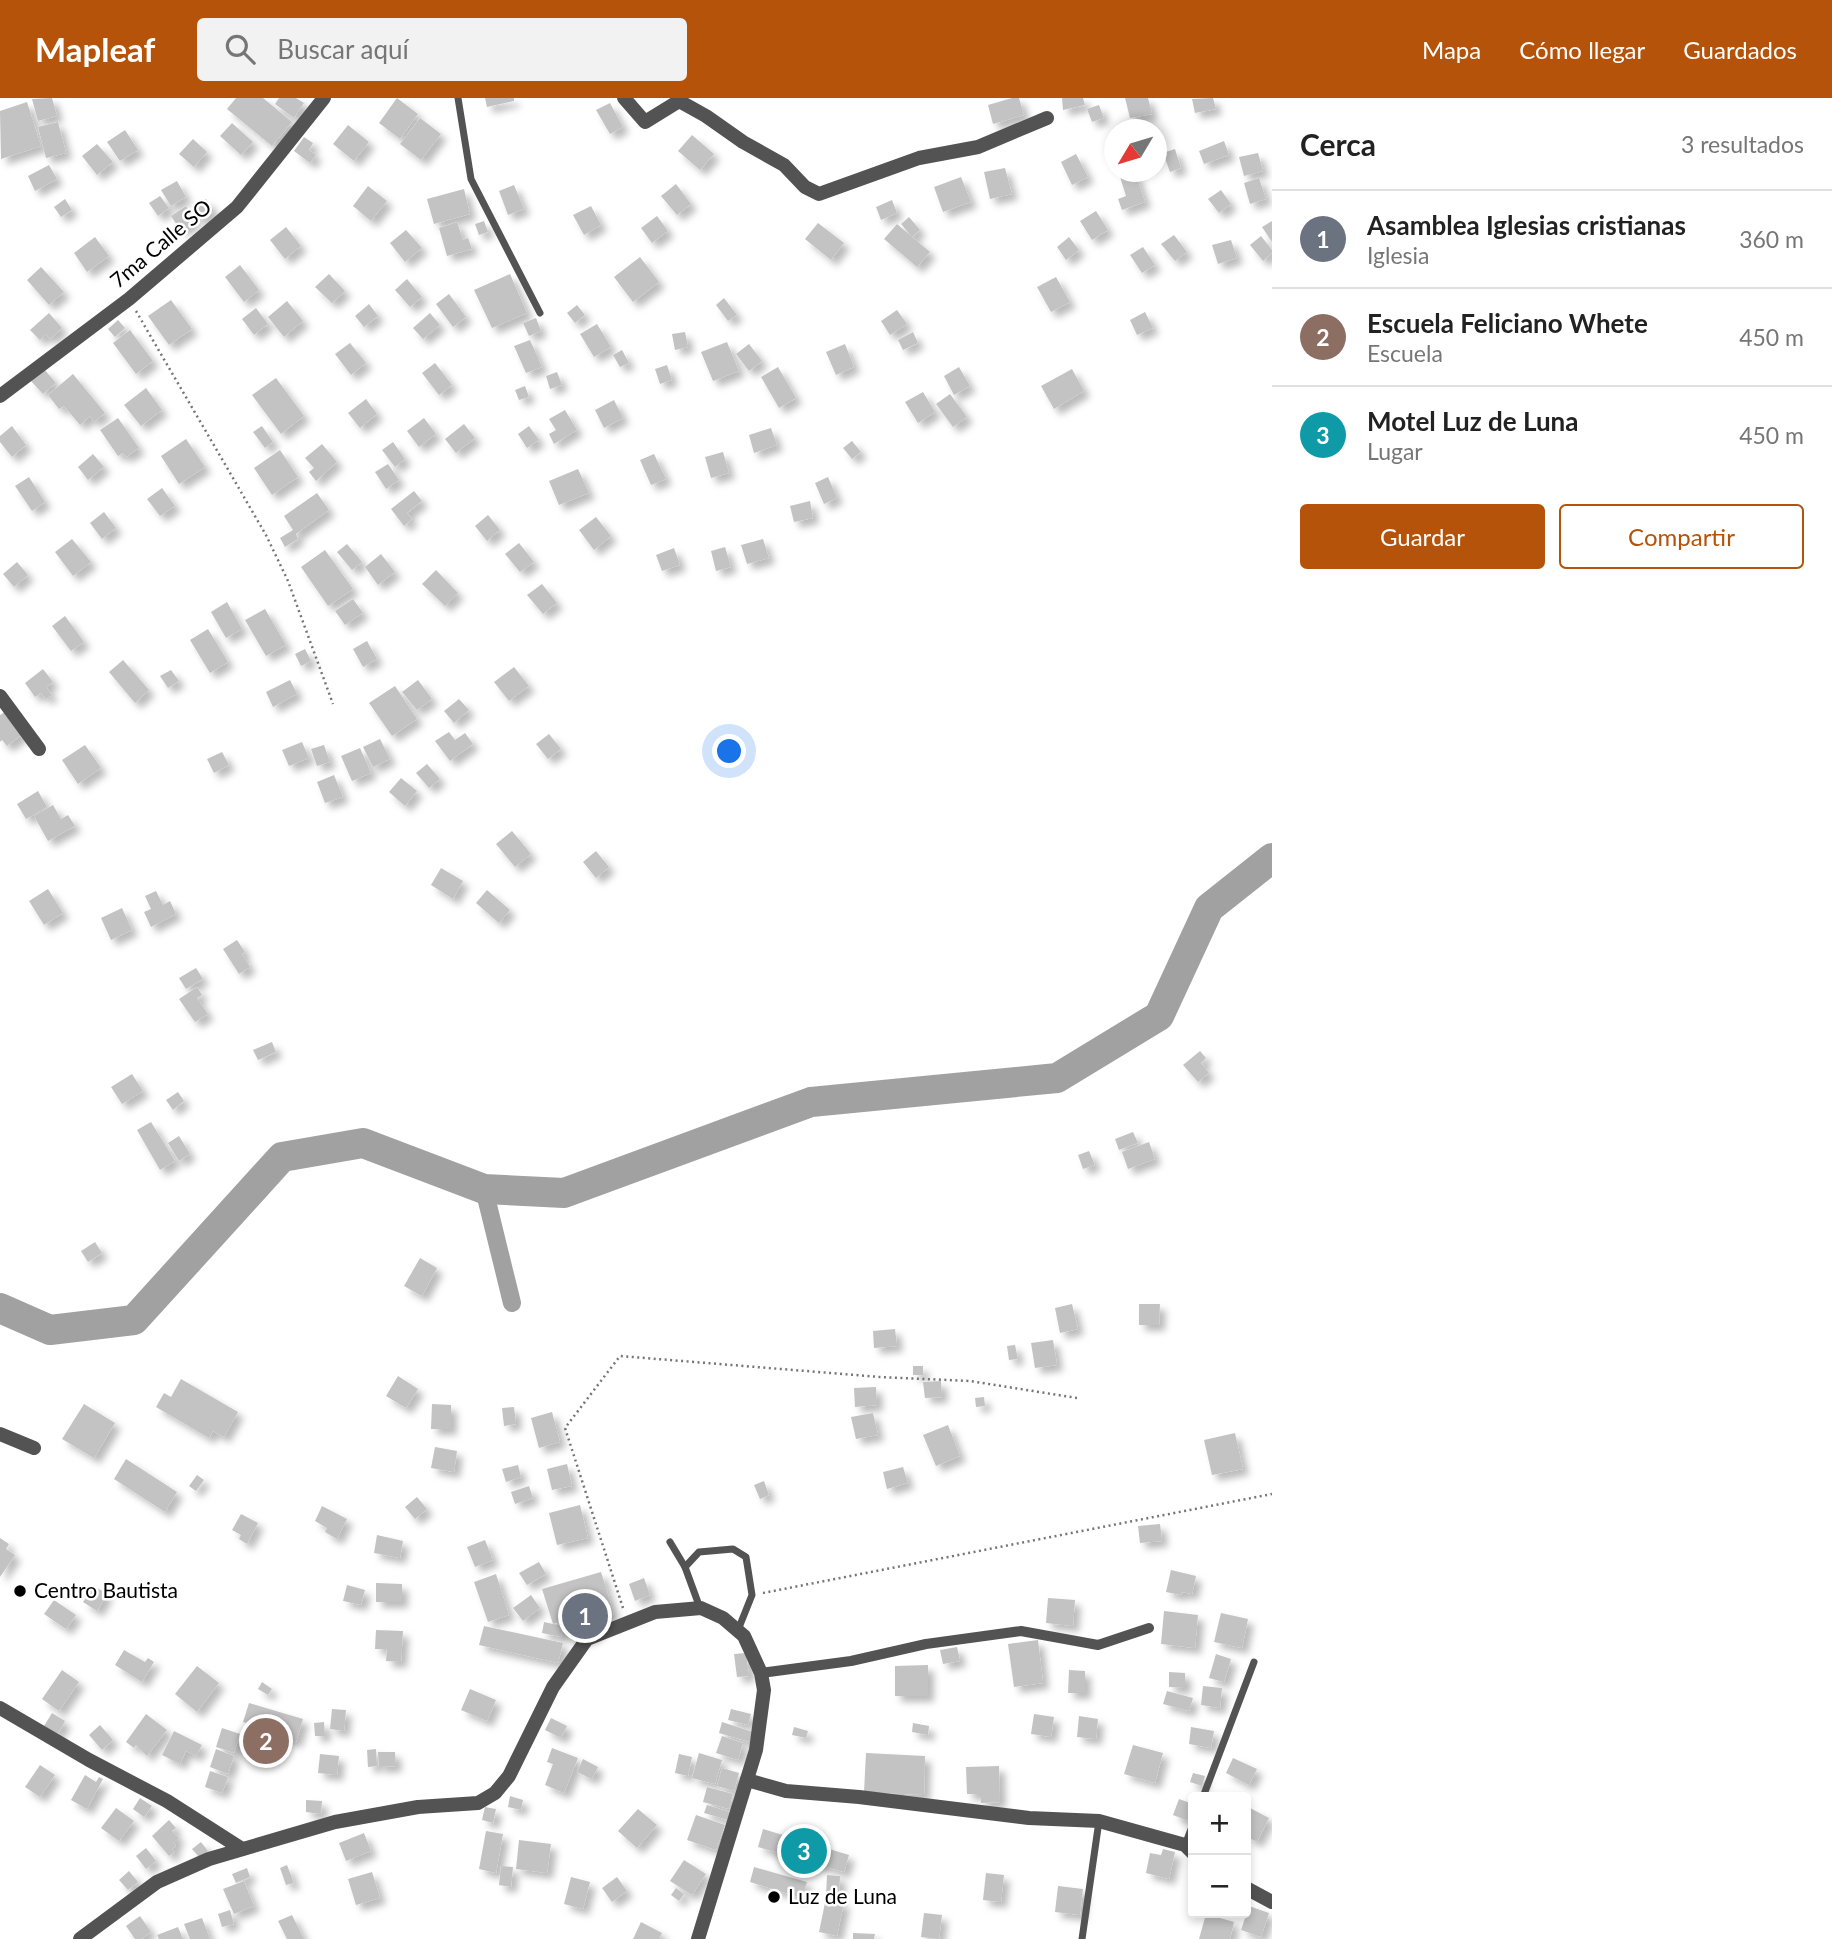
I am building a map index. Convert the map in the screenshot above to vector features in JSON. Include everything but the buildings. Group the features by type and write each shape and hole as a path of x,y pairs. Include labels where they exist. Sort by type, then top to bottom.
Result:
{"street":[{"name":"7ma Calle SO","path":"0,396 129,299 237,207 324,98"},
{"path":"624,98 645,122 678,101 784,165 805,187 819,194 919,158 978,147 1048,118"},
{"path":"0,696 39,749"},
{"path":"0,1434 34,1448"},
{"path":"80,1939 157,1882 209,1859 335,1822 418,1807 478,1803 495,1793 509,1776 553,1687 587,1639 655,1612 701,1608 723,1618 744,1636 761,1673 764,1690 756,1750 698,1939"},
{"path":"761,1673 851,1661 926,1644 1021,1631 1098,1645 1149,1628"},
{"path":"0,1707 89,1760 167,1801 242,1849"},
{"path":"747,1780 786,1791 1029,1818 1099,1821 1188,1849"},
{"path":"1251,1891 1272,1902"}],"lane":[{"path":"458,98 471,179 540,313"},
{"path":"670,1542 685,1567 701,1608"},
{"path":"685,1567 699,1552 733,1549 746,1557 752,1595 738,1631"},
{"path":"1205,1792 1254,1662"},
{"path":"1083,1939 1099,1821"}],"path":[{"path":"129,299 266,535 288,581 333,704"},
{"path":"628,1623 565,1428 620,1356 880,1377 970,1381 1077,1398"},
{"path":"752,1595 1272,1494"}],"waterway":[{"path":"0,1308 50,1330 134,1320 282,1157 363,1143 484,1189 564,1193 811,1102 1057,1078 1159,1016 1209,908 1272,858"},
{"path":"484,1189 512,1303"}],"place":[{"name":"Centro Bautista","path":"20,1591"},
{"name":"Asamblea Iglesias cristianas","path":"585,1616"},
{"name":"Escuela Feliciano Whete","path":"266,1741"},
{"name":"Motel Luz de Luna","path":"804,1851"},
{"name":"Luz de Luna","path":"774,1897"}]}
